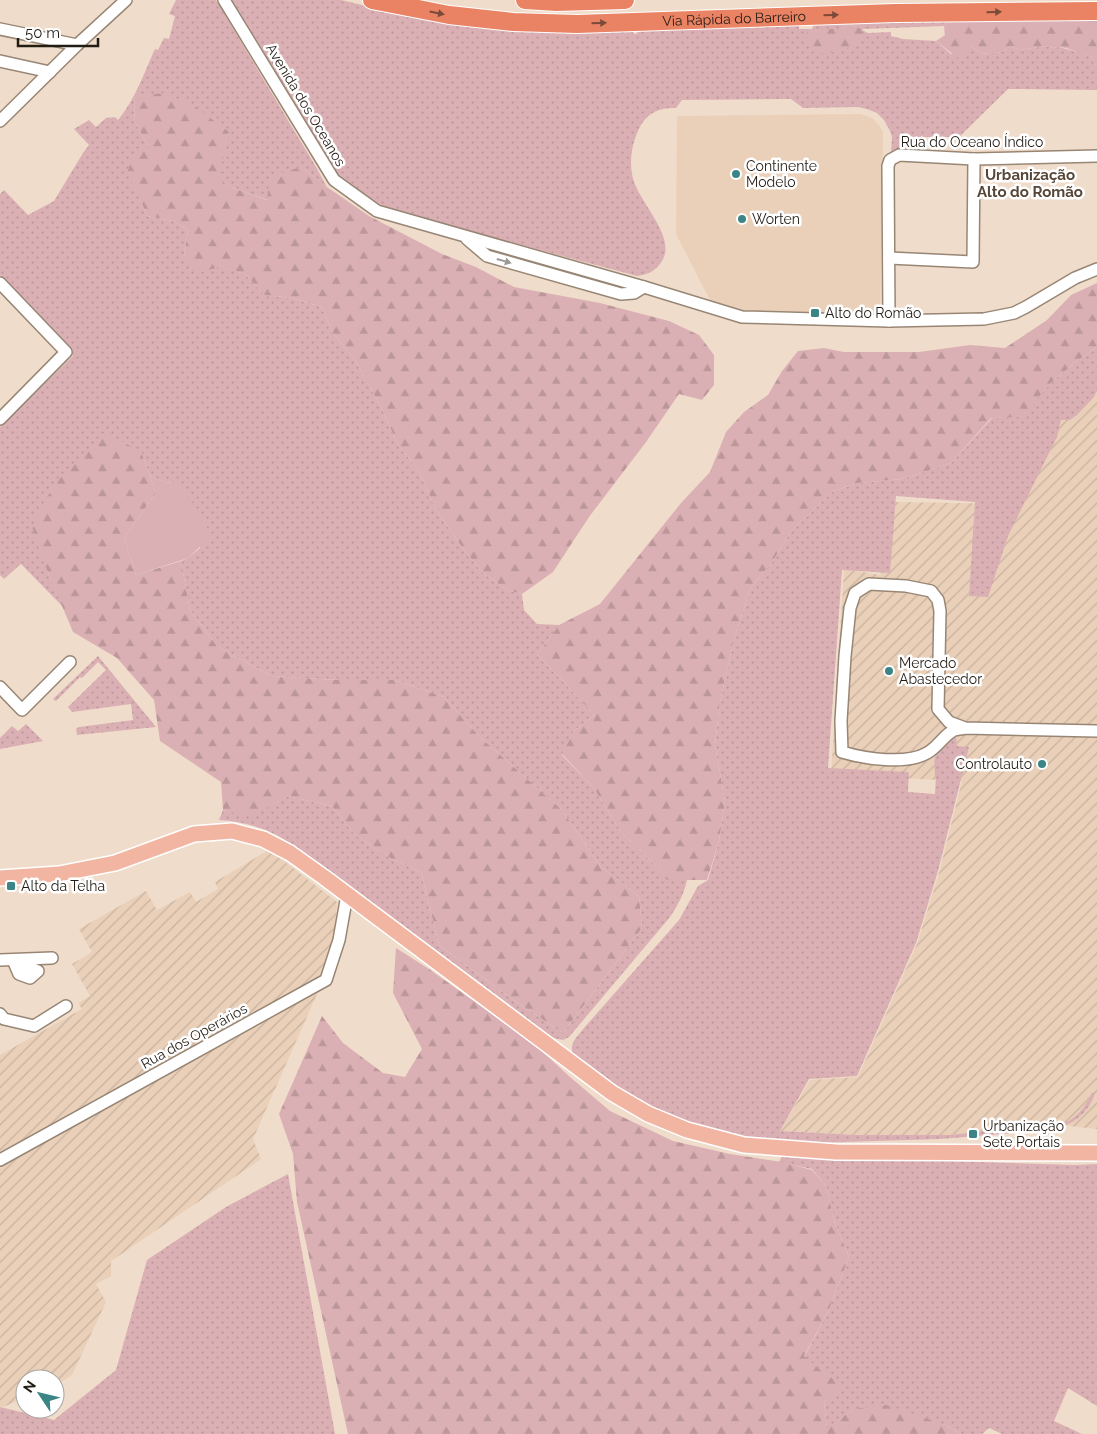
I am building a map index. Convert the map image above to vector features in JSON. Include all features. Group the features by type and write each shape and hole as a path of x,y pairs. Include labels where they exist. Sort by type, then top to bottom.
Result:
{"highway":[{"name":"Via Rápida do Barreiro","path":"372,0 449,15 513,22 568,24 895,13 1097,11"},
{"path":"525,0 556,2 625,0"}],"main road":[{"path":"0,878 59,874 115,863 194,834 232,831 263,839 290,854 612,1093 648,1114 687,1130 744,1145 836,1152 1097,1153"}],"street":[{"name":"Avenida dos Oceanos","path":"224,0 334,180 377,211 463,236 487,256 621,294 634,293 644,287 742,317 889,322 984,319 1014,313 1075,278 1097,269"},
{"path":"0,121 122,1"},
{"path":"0,29 77,45"},
{"path":"0,61 50,72"},
{"name":"Rua do Oceano Índico","path":"889,322 888,166 890,160 899,155 974,159 1097,156"},
{"path":"889,258 973,262 974,159"},
{"path":"0,283 66,352 0,419"},
{"path":"966,728 949,722 938,709 940,611 938,600 931,590 906,586 869,584 855,593 850,608 845,656 841,722 842,752 854,756 893,760 916,758 928,753 953,731 966,728 1097,732"},
{"path":"0,687 22,710 70,662"},
{"name":"Rua dos Operários","path":"0,1160 326,980 338,940 347,895"},
{"path":"0,960 52,958"},
{"path":"0,1014 4,1019 34,1026 66,1006"}],"shaded area":[{"path":"861,114 872,118 883,132 880,321 742,317 714,308 676,234 677,116"},
{"path":"1097,388 1097,1129 1060,1125 948,1135 857,1135 780,1131 810,1080 858,1077 917,944 939,873 962,781 831,775 844,569 880,575 894,502 1019,504 1062,417"},
{"path":"267,851 284,861 337,902 335,929 317,994 253,1139 261,1159 111,1261 111,1276 96,1284 106,1302 72,1375 65,1380 65,1369 15,1369 15,1402 0,1407 0,1055 82,1009 78,1003 90,996 72,964 92,952 79,929 146,891 157,910 190,892 196,902 218,889 215,882"}],"green space":[{"path":"176,0 216,0 327,187 301,167 268,200 236,189 217,180 229,132 134,96 135,122 149,147 141,201 147,216 173,221 188,230 184,256 245,274 265,295 292,298 322,307 332,332 355,360 382,409 397,443 419,471 436,510 464,550 483,573 507,590 522,594 524,610 537,624 559,625 537,655 594,715 574,731 562,755 593,787 622,833 667,879 687,880 680,899 670,917 569,1037 563,1040 553,1038 444,960 288,842 267,831 244,823 219,820 223,810 251,816 288,796 332,806 355,835 392,859 421,872 439,945 512,999 563,1033 642,928 639,896 601,867 562,810 479,736 444,697 395,680 337,680 271,676 217,646 190,610 181,561 200,548 176,483 164,482 150,476 141,451 46,568 63,607 21,564 4,579 0,575 0,427 73,356 66,344 0,275 0,194 4,190 28,215 54,201 89,145 74,129 89,120 96,127 106,118 115,117 118,120 134,95 155,49 158,50 164,38 169,39 175,16 169,14"},
{"path":"229,0 341,0 426,20 481,27 574,32 632,31 636,34 640,30 799,25 799,29 806,29 808,32 862,34 862,30 868,33 891,32 891,36 903,39 936,41 951,54 972,47 981,54 1002,52 1011,46 1019,50 1046,46 1059,47 1091,57 1097,67 1097,90 1008,89 959,137 906,137 908,148 897,149 891,152 892,137 884,120 877,113 867,109 858,107 803,108 791,99 682,100 676,108 666,108 647,117 638,130 634,142 631,168 635,185 661,231 665,243 665,254 658,267 650,273 637,276 397,212 359,192 328,163"},
{"path":"1097,15 1097,19 1092,18 1084,21 1042,17 1019,21 989,22 973,19 963,22 960,20 944,26 863,29 847,23 843,29 812,29 814,24 831,22"},
{"path":"1042,17 1084,21 1092,18 1097,19 1097,67 1091,57 1066,48 1046,46 1019,50 1011,46 1002,52 981,54 972,47 958,58 936,41 945,35 944,26 960,20 964,22 991,22"},
{"path":"847,23 863,29 860,40 856,44 840,51 827,53 817,52 810,45 806,29 843,29"},
{"path":"165,93 197,108 229,132 218,180 236,189 267,200 270,176 301,167 369,216 442,254 476,267 514,287 600,303 669,321 699,335 714,355 714,385 702,400 679,394 646,442 589,517 553,572 522,594 507,590 483,573 436,510 419,471 397,443 382,409 355,360 332,332 322,307 292,298 265,295 245,274 220,267 200,272 184,256 188,230 173,221 147,216 127,173 136,149 149,147 135,122 134,96"},
{"path":"1097,283 1097,347 1052,382 1021,417 991,418 951,463 902,479 858,483 833,491 791,531 771,564 751,587 734,639 720,702 715,745 725,802 719,841 707,880 667,880 654,864 622,833 593,787 562,754 574,731 594,715 537,655 559,625 600,604 681,503 710,472 726,432 744,412 768,395 782,371 798,351 824,348 844,352 919,352 970,345 1005,348 1047,320 1071,295"},
{"path":"1097,347 1097,390 1094,397 1070,420 1061,420 1057,437 1008,536 988,597 969,596 975,502 896,496 890,573 842,570 828,768 909,772 908,792 935,794 935,760 941,746 956,736 957,746 969,747 938,871 916,943 857,1076 809,1079 780,1131 857,1135 948,1135 1063,1124 1076,1115 1092,1093 1095,1093 1089,1106 1074,1121 1054,1130 940,1139 812,1143 733,1135 701,1128 654,1109 617,1088 573,1054 573,1043 576,1037 679,920 698,886 708,880 719,841 725,802 715,745 720,702 734,639 751,587 771,564 791,531 833,491 858,483 902,479 951,463 992,418 1021,416 1052,382"},
{"path":"106,434 141,451 156,493 124,538 136,575 181,561 190,610 217,646 271,676 337,680 395,680 444,697 479,736 562,810 601,867 639,896 642,928 563,1033 512,999 439,945 421,872 392,859 355,835 332,806 288,796 251,817 223,810 221,782 160,741 154,700 117,658 73,632 46,568 32,527 44,502 59,479"},
{"path":"150,476 164,482 176,483 196,508 211,536 188,558 136,575 124,538 156,493"},
{"path":"98,656 156,727 77,735 76,729 79,727 133,720 131,704 72,712 68,707 106,670 98,662 56,701 53,699"},
{"path":"26,724 43,741 0,749 0,738 12,726 18,731"},
{"path":"396,948 429,969 534,1044 610,1111 673,1141 730,1154 782,1162 812,1170 826,1186 835,1223 849,1257 829,1310 804,1356 842,1385 824,1402 827,1428 854,1409 886,1405 946,1425 961,1434 348,1434 297,1202 293,1154 279,1114 322,1016 343,1043 383,1073 405,1077 422,1049 393,993"},
{"path":"782,1156 1075,1165 1097,1164 1097,1406 1068,1388 1054,1421 1082,1434 1002,1434 989,1428 982,1434 961,1434 946,1425 854,1409 827,1429 824,1402 841,1385 804,1357 829,1310 849,1257 835,1223 826,1186 812,1169 779,1162"},
{"path":"288,1174 335,1434 0,1434 0,1407 15,1411 15,1419 65,1419 65,1411 116,1370 147,1260 226,1207"}],"place":[{"name":"Continente Modelo","path":"736,174"},
{"name":"Worten","path":"742,219"},
{"name":"Alto do Romão","path":"815,313"},
{"name":"Mercado Abastecedor","path":"889,671"},
{"name":"Controlauto","path":"1042,764"},
{"name":"Alto da Telha","path":"11,886"},
{"name":"Urbanização Sete Portais","path":"973,1134"}],"district":[{"name":"Urbanização Alto do Romão","path":"1030,184"}]}
